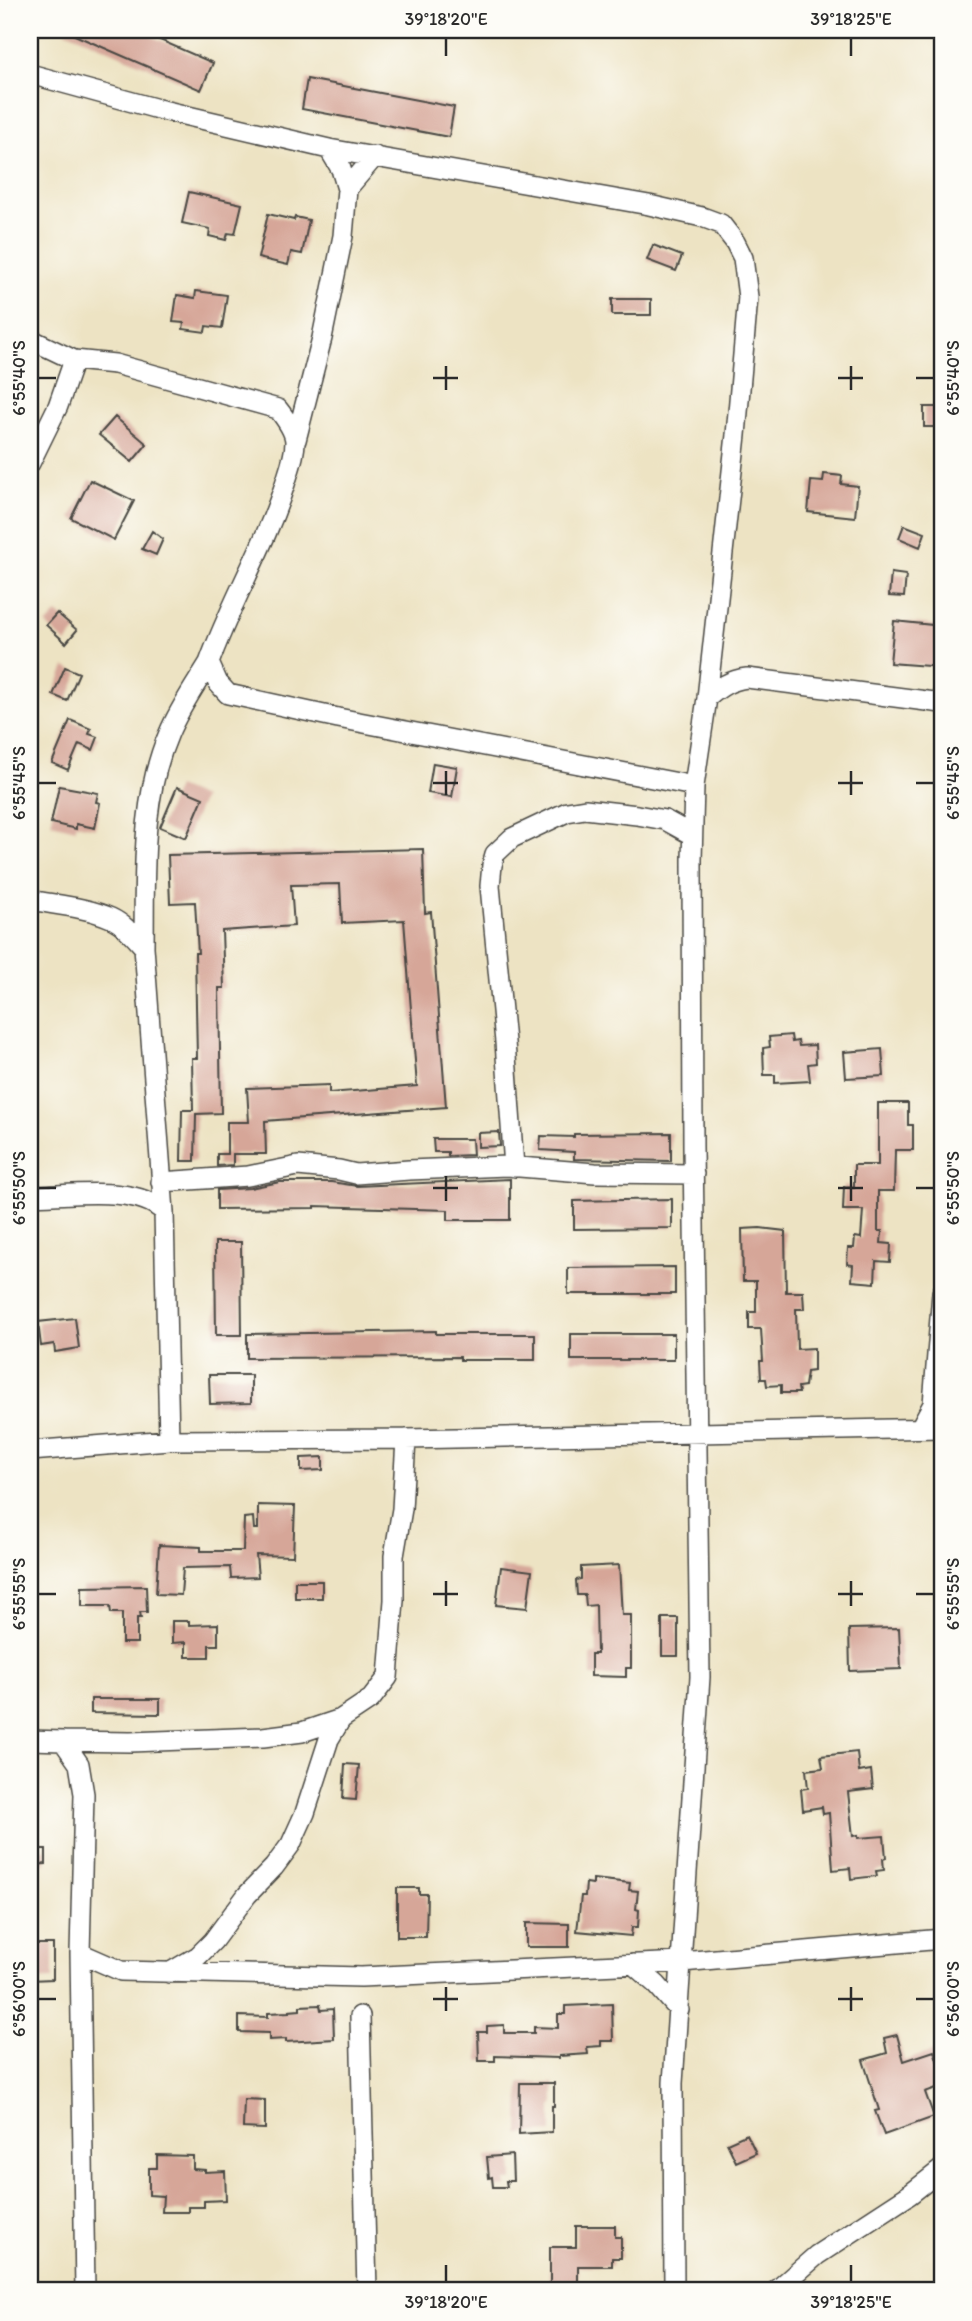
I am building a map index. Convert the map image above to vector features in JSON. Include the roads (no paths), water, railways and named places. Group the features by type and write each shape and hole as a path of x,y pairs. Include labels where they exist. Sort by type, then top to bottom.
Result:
{"street":[{"path":"30,74 158,109 329,149 649,205 702,217 721,224 743,258 748,296 707,698 694,786 692,835 700,1677 673,2083 674,2291"},
{"path":"169,1440 164,1212 144,947 145,835 159,762 169,733 209,663 221,630 273,519 290,465 322,338 343,236 346,189 341,169 329,149"},
{"path":"346,189 374,156"},
{"path":"30,339 74,360 115,364 278,409 305,400"},
{"path":"30,463 58,406 74,360"},
{"path":"278,409 288,422 296,440"},
{"path":"209,663 228,694"},
{"path":"707,698 721,686 733,680 747,678 942,703"},
{"path":"186,701 215,694 228,694 338,718 694,786"},
{"path":"514,1167 490,886 495,853 512,838 530,828 567,812 585,809 665,820 692,835"},
{"path":"30,900 77,908 111,918 127,929 144,947"},
{"path":"161,1182 248,1176 298,1166 356,1174 514,1167 694,1174"},
{"path":"30,1196 113,1194 143,1198 155,1203 164,1212"},
{"path":"920,1428 933,1405 942,1293"},
{"path":"30,1451 169,1440 406,1439 942,1428"},
{"path":"30,1740 130,1742 262,1737 302,1732 341,1719 371,1699 388,1677 394,1600 394,1556 402,1509 406,1439"},
{"path":"169,1973 198,1956 213,1941 247,1895 274,1867 291,1844 305,1813 329,1739 341,1719"},
{"path":"63,1741 79,1764 84,1794 80,1952 85,2291"},
{"path":"80,1952 121,1971 360,1977 682,1962 942,1939"},
{"path":"633,1965 679,2010"},
{"path":"360,2015 367,2291"},
{"path":"775,2291 817,2255 909,2195 942,2169"}]}
